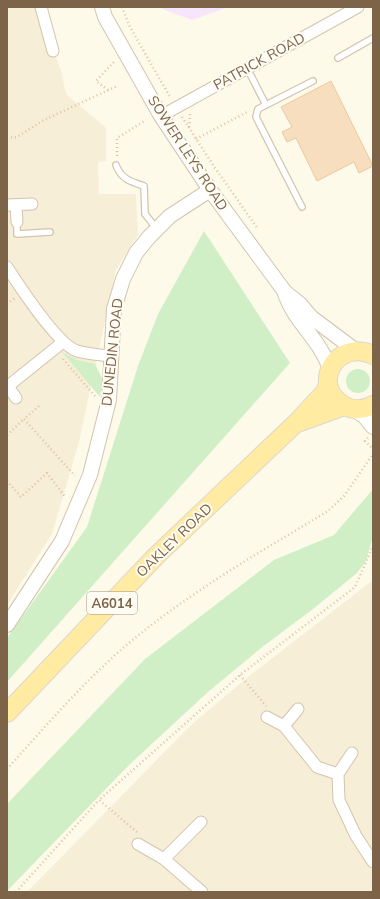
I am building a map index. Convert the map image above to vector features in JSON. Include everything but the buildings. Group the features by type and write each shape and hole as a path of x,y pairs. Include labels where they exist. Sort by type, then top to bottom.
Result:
{"main road":[{"name":"OAKLEY ROAD","path":"7,713 156,556 296,423 325,392 336,359 345,353 368,352"},
{"path":"329,377 332,394 338,402 349,407"},
{"name":"OAKLEY ROAD","path":"296,423 349,407 368,408 373,404"}],"street":[{"path":"41,7 53,51"},
{"name":"SOWER LEYS ROAD","path":"102,7 105,17 161,116 210,190 285,292 300,304 311,317 368,352"},
{"name":"PATRICK ROAD","path":"161,116 358,7"},
{"name":"DUNEDIN ROAD","path":"7,625 62,541 90,475 108,407 114,309 122,279 136,253 157,229 170,216 210,190"},
{"path":"17,222 12,205 32,204"},
{"path":"7,268 59,345 77,351 111,356"},
{"name":"SOWER LEYS ROAD","path":"285,292 290,307 325,353 329,377"},
{"path":"16,398 8,386 59,345"},
{"path":"349,407 364,416 373,427"},
{"path":"284,726 298,709"},
{"path":"267,716 284,726 317,767 338,774"},
{"path":"352,753 338,774 339,800 356,836 373,862"},
{"path":"164,859 201,822"},
{"path":"138,844 164,859 202,892"}],"lane":[{"path":"338,58 373,38"},
{"path":"247,68 266,104"},
{"path":"302,207 256,117 258,109 313,81"},
{"path":"116,165 119,173 128,181 144,186 145,214 157,229"},
{"path":"17,222 17,234 50,232"}],"path":[{"path":"122,7 130,27 176,107 196,139 260,232"},
{"path":"108,90 96,81 114,62"},
{"path":"7,138 18,137 42,121 117,86"},
{"path":"196,139 250,110 257,111"},
{"path":"116,165 117,138 146,120"},
{"path":"59,345 98,399 108,407"},
{"path":"7,435 39,406"},
{"path":"24,419 75,477"},
{"path":"365,441 373,449"},
{"path":"7,769 79,690 130,643 196,594 328,511 344,496 373,454"},
{"path":"7,481 21,497 47,473 75,510"},
{"path":"16,892 100,800 240,675 355,587 373,546"},
{"path":"240,675 266,706 267,716"},
{"path":"100,800 145,839 138,844"}],"shaded area":[{"path":"7,7 36,7 61,70 66,94 106,128 106,161 98,162 99,194 136,194 138,235 116,270 79,442 52,534 7,605"},
{"path":"157,7 229,7 192,20"},
{"path":"373,580 373,892 27,892 192,724 249,676"}],"green space":[{"path":"204,231 290,363 7,682 7,638 87,527 138,366 158,314"},
{"path":"62,352 77,360 95,364 103,380 100,397"},
{"path":"358,369 367,372 370,381 367,390 358,393 349,390 346,381 349,372"},
{"path":"373,489 372,540 366,561 357,573 313,609 261,648 208,692 129,765 7,891 7,804 145,659 274,560 334,535"}]}
